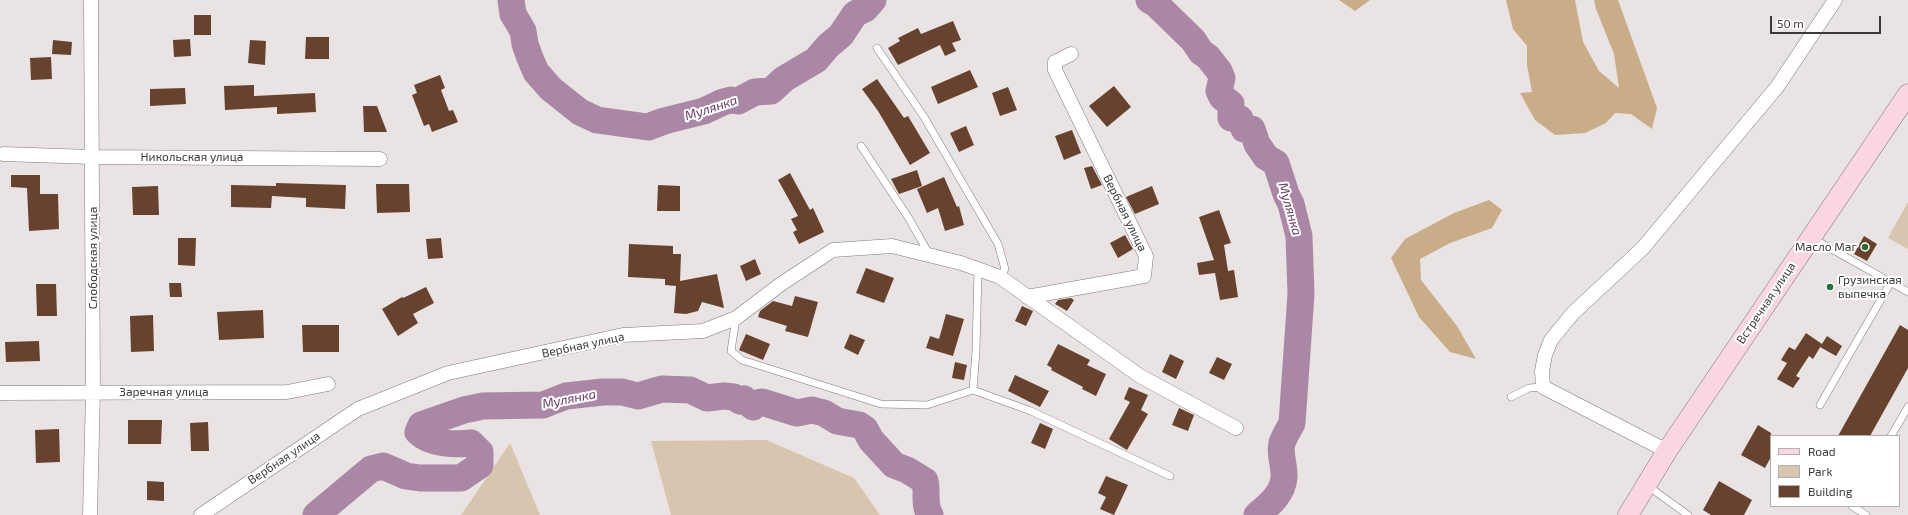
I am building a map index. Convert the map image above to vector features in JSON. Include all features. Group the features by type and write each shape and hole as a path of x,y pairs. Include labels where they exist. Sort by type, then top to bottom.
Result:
{"main road":[{"name":"Встречная улица","path":"1628,515 1667,451 1810,237 1908,94"}],"street":[{"name":"Слободская улица","path":"90,0 93,392 90,515"},
{"path":"1667,451 1543,387 1543,365 1551,340 1573,314 1643,248 1777,88 1835,0"},
{"name":"Вербная улица","path":"1027,297 1144,276 1146,256 1055,70 1055,62 1071,54"},
{"name":"Никольская улица","path":"3,154 92,157 380,159"},
{"name":"Вербная улица","path":"201,515 358,409 448,373 623,335 703,331 736,318 781,284 832,250 892,246 929,255 1000,277 1140,376 1236,428"},
{"name":"Заречная улица","path":"0,393 287,392 328,384"}],"lane":[{"path":"878,48 924,117 998,244 1005,269 1000,277"},
{"path":"861,146 908,217 929,255"},
{"path":"1810,237 1908,292"},
{"path":"973,390 976,351 978,270"},
{"path":"1820,405 1891,282"},
{"path":"736,318 731,351 742,360 881,404 927,405 973,390 1031,411 1170,476"},
{"path":"1512,397 1521,390 1543,387"},
{"path":"1892,435 1908,407"},
{"path":"1647,485 1688,515"},
{"path":"1854,507 1866,515"}],"green space":[{"path":"1908,202 1908,249 1888,238"},
{"path":"766,440 854,478 880,515 671,515 651,441"},
{"path":"510,443 540,515 461,515"}],"shaded area":[{"path":"1339,0 1370,0 1355,11"},
{"path":"1506,0 1575,0 1583,42 1599,71 1619,88 1614,54 1596,9 1594,0 1618,0 1657,108 1652,129 1631,114 1615,113 1606,123 1585,133 1555,135 1535,120 1520,93 1532,92 1527,65 1527,46 1513,29"},
{"path":"1489,200 1502,210 1492,228 1450,243 1420,259 1421,280 1457,326 1476,359 1450,352 1419,317 1391,258 1405,239 1454,213"}],"building":[{"path":"194,15 211,15 211,35 194,35"},
{"path":"953,21 961,40 952,43 956,51 945,56 940,45 898,65 888,48 900,41 898,38 918,28 921,34"},
{"path":"306,37 329,37 329,59 305,59"},
{"path":"190,39 191,56 174,57 173,40"},
{"path":"53,40 72,42 71,55 52,54"},
{"path":"250,40 266,41 265,65 248,63"},
{"path":"51,57 52,79 31,80 30,58"},
{"path":"970,70 978,87 938,104 931,87"},
{"path":"440,75 445,88 441,90 449,111 453,110 458,122 432,132 429,124 424,126 412,95 417,93 414,85"},
{"path":"877,79 904,118 908,116 930,153 910,165 878,111 862,89"},
{"path":"254,85 254,96 315,93 316,112 277,114 277,107 225,110 224,86"},
{"path":"1114,86 1131,107 1107,127 1089,106"},
{"path":"1008,87 1017,110 1000,116 992,93"},
{"path":"185,88 186,104 150,106 150,89"},
{"path":"363,106 377,106 387,132 364,132"},
{"path":"966,126 974,145 959,152 950,133"},
{"path":"1072,130 1081,153 1064,160 1055,136"},
{"path":"1092,166 1102,185 1091,189 1084,168"},
{"path":"917,170 922,186 899,194 891,179"},
{"path":"790,173 810,210 813,208 824,232 799,244 793,232 797,230 791,219 798,216 778,180"},
{"path":"11,175 40,175 40,194 58,194 59,229 29,231 27,188 11,187"},
{"path":"944,177 957,207 959,206 964,225 945,231 938,208 927,213 917,189"},
{"path":"276,183 346,185 345,209 306,207 306,198 272,196 271,208 231,207 231,185 276,186"},
{"path":"376,184 409,184 410,212 377,213"},
{"path":"658,185 680,186 680,211 657,211"},
{"path":"158,186 159,215 133,215 132,187"},
{"path":"1152,186 1159,204 1135,214 1126,197"},
{"path":"1219,210 1231,243 1224,245 1228,271 1234,270 1238,297 1220,300 1215,273 1199,275 1197,263 1214,260 1199,217"},
{"path":"1125,235 1133,249 1118,258 1110,243"},
{"path":"1864,236 1877,244 1867,261 1854,254"},
{"path":"178,238 196,238 195,266 178,265"},
{"path":"441,238 443,258 428,259 426,239"},
{"path":"629,244 673,246 673,254 681,254 680,281 717,274 724,308 702,302 698,311 686,314 674,313 676,286 665,285 665,279 628,277"},
{"path":"755,259 761,274 746,281 740,266"},
{"path":"866,268 894,278 884,303 856,293"},
{"path":"169,283 181,283 182,297 170,297"},
{"path":"36,284 56,284 57,316 37,316"},
{"path":"426,287 434,303 413,314 418,323 398,336 382,309 402,297 403,298"},
{"path":"795,296 818,302 808,337 785,331 787,326 758,317 760,311 773,301 792,306"},
{"path":"1071,298 1074,300 1067,311 1055,304 1058,300"},
{"path":"1022,306 1033,311 1026,326 1015,321"},
{"path":"263,310 264,338 219,340 217,312"},
{"path":"946,314 964,319 953,356 926,348 930,336 939,339"},
{"path":"153,315 154,351 131,352 130,316"},
{"path":"302,325 339,325 339,352 303,352"},
{"path":"1900,325 1908,330 1908,368 1871,435 1839,435"},
{"path":"1806,333 1822,344 1813,359 1809,356 1796,376 1800,378 1793,388 1777,379 1787,363 1781,360 1789,347 1795,350"},
{"path":"746,334 770,344 763,360 739,350"},
{"path":"850,334 865,340 858,355 844,348"},
{"path":"1827,336 1842,346 1836,356 1820,347"},
{"path":"39,341 40,361 6,362 5,342"},
{"path":"1058,344 1090,360 1087,365 1106,374 1096,396 1082,389 1083,387 1051,370 1052,368 1047,365"},
{"path":"1170,354 1184,361 1176,379 1162,372"},
{"path":"1217,357 1232,364 1224,380 1209,373"},
{"path":"955,362 967,365 964,380 952,378"},
{"path":"1015,375 1049,391 1040,407 1008,391"},
{"path":"1129,387 1148,395 1141,410 1148,414 1127,450 1109,439 1130,402 1124,399"},
{"path":"1179,408 1194,415 1188,431 1172,425"},
{"path":"128,420 162,420 161,444 128,444"},
{"path":"208,422 209,451 191,451 190,423"},
{"path":"1040,423 1053,429 1045,449 1031,443"},
{"path":"1758,425 1771,433 1770,459 1765,468 1741,455"},
{"path":"59,429 60,462 36,463 35,430"},
{"path":"1106,476 1128,485 1114,515 1100,509 1106,497 1098,493"},
{"path":"147,481 164,482 164,501 147,500"},
{"path":"1719,481 1752,500 1744,515 1711,515 1703,510"}],"waterway":[{"name":"Мулянка","path":"511,0 513,14 523,31 525,44 536,72 551,89 580,112 597,120 648,127 664,121 704,111 723,102 731,100 738,101 755,92 771,91 784,79 816,60 828,46 841,35 855,14 865,9 873,0"},
{"name":"Мулянка","path":"1149,0 1156,4 1193,40 1201,52 1208,57 1219,71 1222,78 1219,91 1222,97 1231,104 1231,118 1240,119 1244,129 1252,129 1257,144 1266,157 1276,163 1286,194 1291,204 1299,236 1301,294 1292,423 1281,447 1284,477 1281,489 1275,499 1257,515"},
{"name":"Мулянка","path":"316,515 371,469 383,466 406,476 420,478 461,478 480,465 480,452 471,443 450,444 429,439 418,432 421,425 464,410 483,406 543,405 566,396 603,392 622,392 638,396 662,389 690,390 707,398 724,396 734,397 740,401 744,399 753,407 757,403 762,402 797,413 812,410 824,413 837,421 859,425 865,429 871,440 894,465 907,470 925,481 926,502 930,515"}],"place":[{"name":"Масло Маг","path":"1865,247"},
{"name":"Грузинская выпечка","path":"1830,287"}]}
